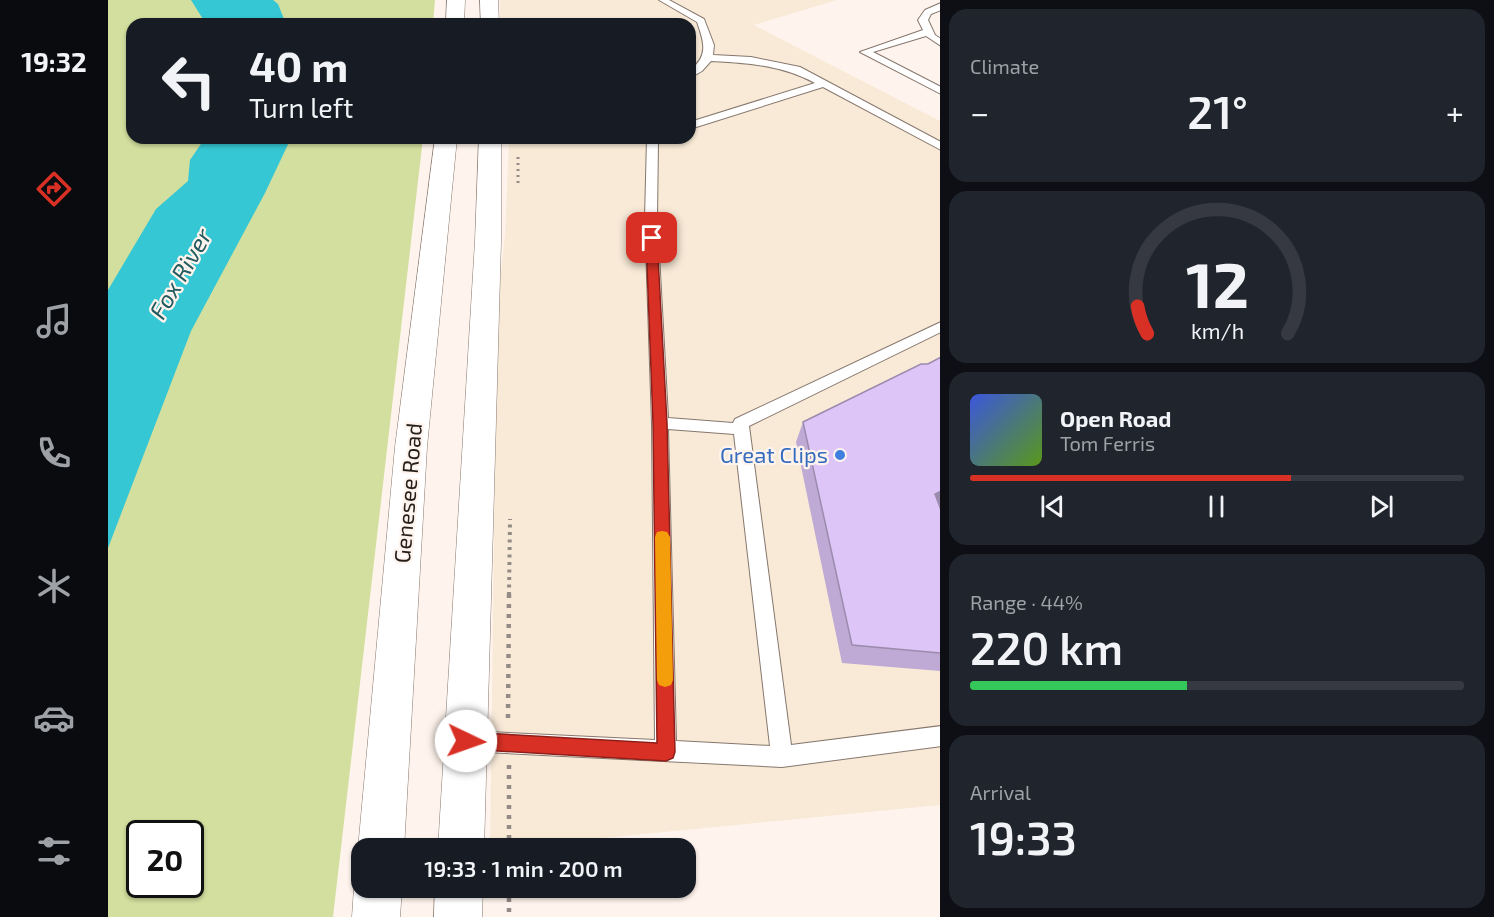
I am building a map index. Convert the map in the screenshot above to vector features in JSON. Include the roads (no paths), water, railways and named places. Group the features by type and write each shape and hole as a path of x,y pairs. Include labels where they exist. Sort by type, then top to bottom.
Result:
{"main road":[{"path":"455,18 456,0"},
{"path":"489,0 490,18"},
{"name":"Genesee Road","path":"382,838 411,447 445,144"},
{"path":"462,838 488,241 490,144"},
{"path":"376,917 377,898"},
{"path":"458,917 459,898"}],"lane":[{"path":"663,0 695,18"},
{"path":"940,6 928,12 930,17 923,20 928,32 940,43"},
{"path":"696,19 700,21 711,50 708,58 696,69"},
{"path":"928,32 865,52 940,91"},
{"path":"708,58 781,65 796,69 940,147"},
{"path":"696,124 823,84"},
{"path":"652,144 651,218 660,423 666,752"},
{"path":"782,757 741,423 940,326"},
{"path":"660,423 742,429"},
{"path":"466,741 782,757 940,736"}],"water":[{"path":"191,0 273,0 278,4 284,18 202,18"},
{"name":"Fox River","path":"201,144 288,144 265,193 191,331 108,548 108,290 156,209 188,181 190,160"}],"place":[{"name":"Great Clips","path":"840,455"}]}
